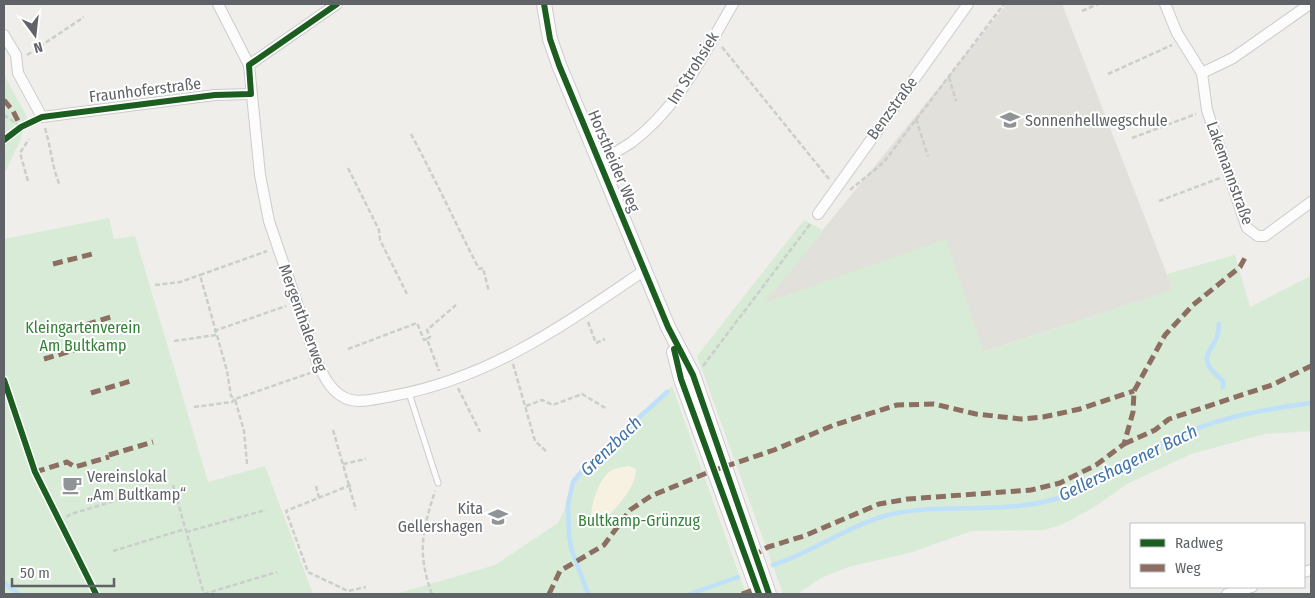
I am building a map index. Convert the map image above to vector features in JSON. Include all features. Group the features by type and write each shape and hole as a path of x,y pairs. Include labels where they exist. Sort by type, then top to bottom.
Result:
{"street":[{"path":"218,4 249,65 337,4"},
{"name":"Horstheider Weg","path":"544,4 550,39 559,65 668,327 692,375 769,594"},
{"name":"Im Strohsiek","path":"599,162 632,142 664,113 682,90 733,4"},
{"name":"Benzstraße","path":"818,214 968,4"},
{"path":"1165,4 1182,40 1202,73 1233,58 1310,4"},
{"path":"4,35 16,55 18,74 42,117"},
{"name":"Mergenthalerweg","path":"249,65 260,175 269,221 320,370 326,382 338,394 352,401 410,393 449,382 510,355 556,331 645,270"},
{"name":"Lakemannstraße","path":"1202,73 1207,110 1247,228 1258,236 1265,236 1311,202"},
{"name":"Fraunhoferstraße","path":"42,117 216,94 252,94"},
{"name":"Horstheider Weg","path":"668,327 681,379 759,594"},
{"path":"1227,594 1248,588"}],"lane":[{"path":"410,393 438,483"}],"path":[{"path":"830,197 853,189 883,163 1004,4"},
{"path":"1082,11 1098,4"},
{"path":"17,62 84,17"},
{"path":"714,37 836,188"},
{"path":"1108,74 1182,40"},
{"path":"949,77 956,101"},
{"path":"1132,138 1207,110"},
{"path":"4,115 21,127"},
{"path":"4,140 21,127 42,117 53,156 53,169 60,186"},
{"path":"916,118 928,156"},
{"path":"410,134 445,196 448,209 479,269 483,268 489,292"},
{"path":"28,181 20,153 29,139"},
{"path":"348,168 379,230 380,240 407,294"},
{"path":"1159,201 1228,175"},
{"path":"692,375 705,364 818,214"},
{"path":"155,285 180,282 278,248"},
{"path":"200,275 214,331 228,371 231,396 235,399 244,431 247,464"},
{"path":"214,331 296,303"},
{"path":"427,339 430,337 428,330 456,305"},
{"path":"584,312 596,343 604,339"},
{"path":"348,349 417,322 424,340 427,339 449,382 480,432"},
{"path":"174,341 216,335"},
{"path":"510,355 535,441 547,452"},
{"path":"194,407 232,402 235,399 320,370"},
{"path":"4,380 35,472 96,594"},
{"path":"526,406 542,400 554,405 582,394 607,409"},
{"path":"333,430 351,485 356,510"},
{"path":"344,464 366,459"},
{"path":"432,594 422,556 425,526 438,483"},
{"path":"173,485 204,594 277,572"},
{"path":"351,485 286,511 308,572 348,591 366,587"},
{"path":"316,486 319,498"},
{"path":"60,521 71,514 121,499"},
{"path":"113,551 266,510"}],"shaded area":[{"name":"Sonnenhellwegschule","path":"1007,4 1062,4 1173,290 983,352 763,303"}],"green space":[{"path":"4,75 27,117 20,141 4,174"},
{"name":"Kleingartenverein Am Bultkamp","path":"109,218 114,239 135,236 208,482 265,466 313,594 4,594 4,239"},
{"path":"804,220 821,229 822,233 764,303 946,239 984,352 1172,290 1167,274 1235,255 1250,307 1311,276 1311,431 1265,434 1191,454 1127,484 1093,508 1061,525 1044,530 972,531 909,553 848,567 821,578 797,594 783,594 697,356"},
{"name":"Bultkamp-Grünzug","path":"672,386 746,594 396,594 495,565 558,523 564,511 572,482 586,464"}],"sand":[{"path":"629,466 636,469 632,485 622,501 602,522 596,527 592,526 592,505 601,483 609,472"}],"waterway":[{"path":"1219,324 1218,334 1207,358 1208,364 1223,381 1223,387"},
{"name":"Grenzbach","path":"588,594 571,548 569,535 568,504 573,482 587,465 667,392"},
{"name":"Gellershagener Bach","path":"773,565 888,515 932,509 1020,506 1065,496 1102,479 1150,450 1198,428 1254,412 1311,403"},
{"name":"Gellershagener Bach","path":"690,594 738,577"},
{"path":"4,583 19,594"}],"marked path":[{"path":"4,100 13,111 21,127"},
{"path":"53,264 96,253"},
{"path":"752,556 768,547 804,536 879,504 908,499 1031,490 1060,483 1096,465 1124,444 1133,412 1134,391 1165,335 1193,305 1240,267 1247,254"},
{"path":"72,329 114,316"},
{"path":"44,359 78,349"},
{"path":"1124,444 1155,430 1169,419 1272,385 1311,366"},
{"path":"91,393 134,380"},
{"path":"549,594 560,571 604,545 630,510 651,496 709,472 774,450 834,425 897,405 934,404 976,414 1021,419 1043,417 1080,409 1134,391"},
{"path":"109,455 153,442"},
{"path":"35,472 67,462 75,467 109,457"},
{"path":"742,594 761,587"}],"cycle path":[{"path":"4,140 21,127 42,117 215,95 251,94 249,65 337,4"},
{"path":"544,4 550,39 559,65 668,327 693,375 769,594"},
{"path":"674,349 681,379 759,594"},
{"path":"4,380 35,472 96,594"}],"place":[{"name":"Sonnenhellwegschule","path":"1010,120"},
{"name":"Vereinslokal „Am Bultkamp“","path":"72,485"},
{"name":"Kita Gellershagen","path":"498,517"}]}
